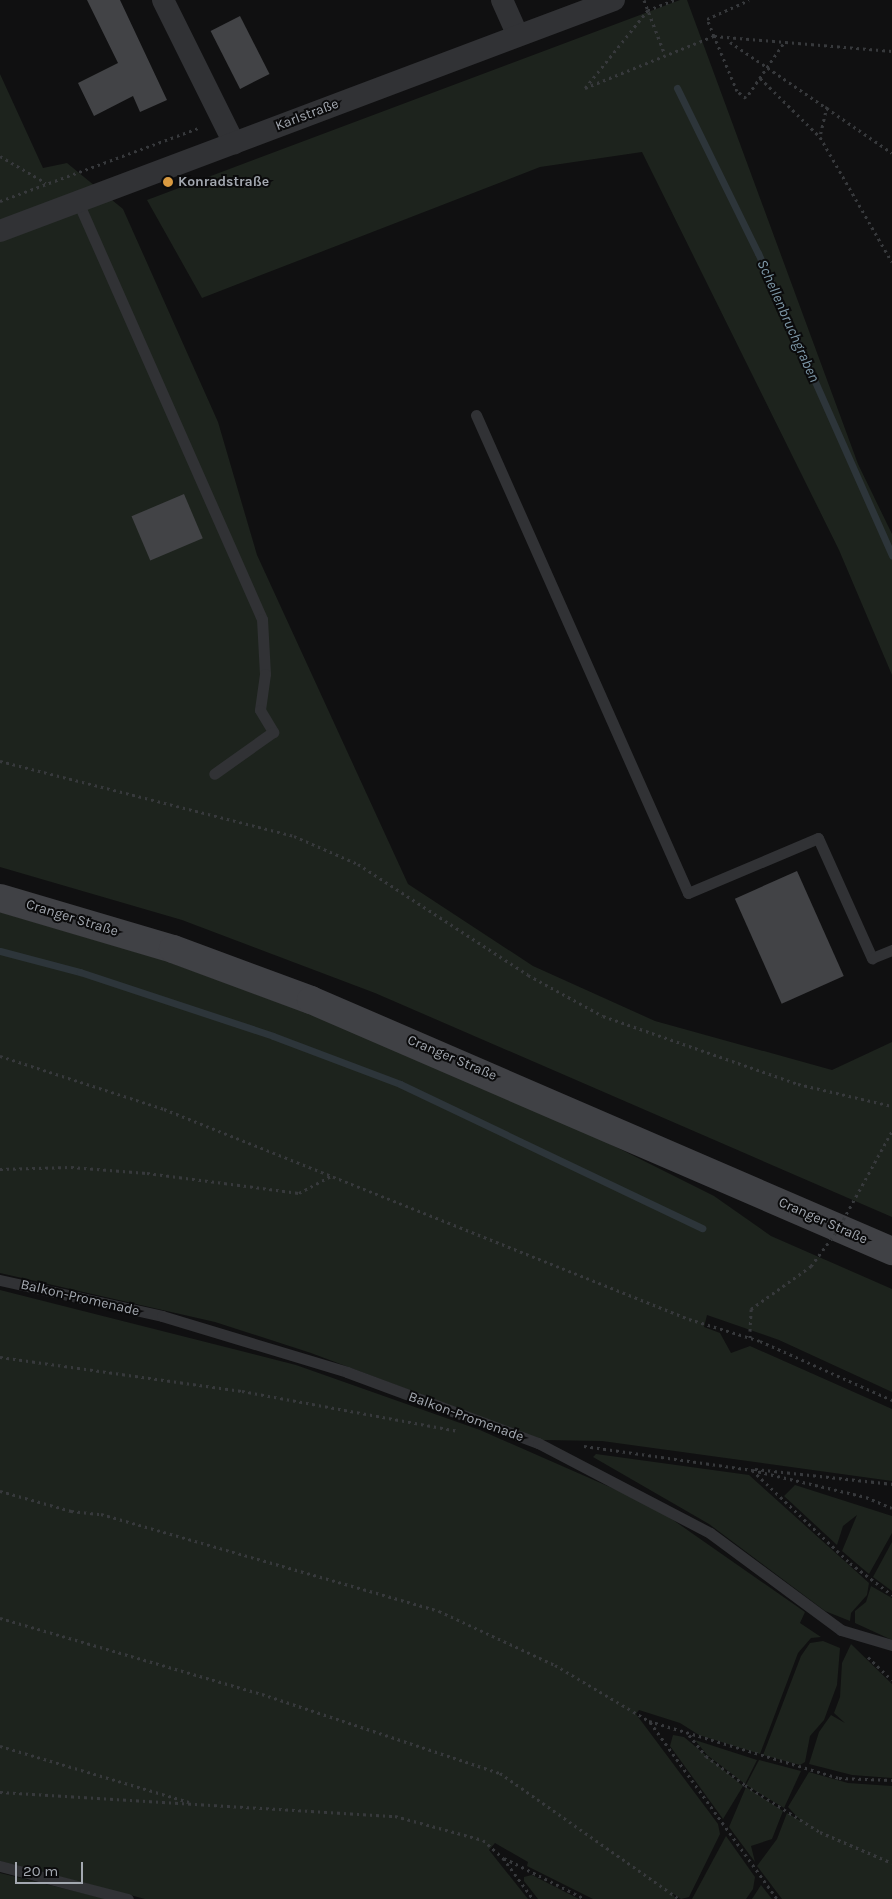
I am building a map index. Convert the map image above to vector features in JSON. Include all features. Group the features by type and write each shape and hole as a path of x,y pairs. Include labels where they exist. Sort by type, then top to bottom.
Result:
{"main road":[{"name":"Cranger Straße","path":"0,898 173,949 311,1000 892,1251"}],"street":[{"path":"163,0 234,143"},
{"path":"502,0 517,33"},
{"name":"Karlstraße","path":"0,232 517,33 614,0"}],"lane":[{"path":"78,202 262,619 265,674 260,710 273,732 214,774"},
{"path":"476,415 688,893 818,838 872,958 892,950"},
{"name":"Balkon-Promenade","path":"0,1280 171,1319 347,1372 538,1444 710,1532 841,1630 892,1645"},
{"path":"0,1866 128,1899"}],"path":[{"path":"644,0 665,55"},
{"path":"674,0 648,10 585,88 714,36 728,41 769,65 892,153"},
{"path":"749,0 707,19 737,91 746,98 783,44"},
{"path":"728,41 892,52"},
{"path":"760,78 820,136 892,262"},
{"path":"820,136 827,106"},
{"path":"0,200 223,121"},
{"path":"0,156 46,183"},
{"path":"0,761 294,836 358,864 528,975 603,1016 798,1084 892,1106"},
{"path":"0,1056 164,1109 333,1175 688,1319 750,1338 892,1400"},
{"path":"750,1338 751,1309 810,1266 837,1231 892,1131"},
{"path":"0,1169 71,1167 147,1173 299,1193 333,1175"},
{"path":"0,1357 242,1391 448,1433 478,1422"},
{"path":"538,1444 609,1448 752,1470 892,1484"},
{"path":"752,1470 866,1497 892,1508"},
{"path":"752,1470 850,1563 892,1594"},
{"path":"0,1491 71,1512 101,1514 439,1611 555,1665 650,1721 689,1735 839,1778 892,1780"},
{"path":"0,1618 253,1692 500,1773 679,1899"},
{"path":"650,1721 777,1899"},
{"path":"689,1735 706,1756 744,1785 820,1832 892,1863"},
{"path":"0,1746 195,1804"},
{"path":"0,1792 395,1816 482,1840 503,1858 533,1899"},
{"path":"503,1858 585,1899"}],"shaded area":[{"path":"680,0 687,0 858,464 892,534 892,675 839,550 642,152 540,167 202,298 147,200"},
{"path":"0,74 43,168 67,163 123,209 218,422 257,555 408,884 533,966 655,1021 832,1070 892,1042 892,1217 375,993 182,920 0,867"},
{"path":"0,912 160,959 324,1019 606,1142 714,1196 771,1236 892,1289 892,1392 779,1340 707,1315 704,1327 720,1333 731,1353 750,1346 892,1409 892,1481 602,1441 543,1440 311,1353 215,1322 0,1273"},
{"path":"0,1290 296,1365 480,1430 653,1506 805,1612 800,1623 821,1637 811,1638 798,1653 760,1754 699,1735 680,1723 639,1710 636,1714 718,1824 720,1834 689,1897 681,1899 672,1893 676,1899 593,1899 527,1866 528,1862 495,1843 489,1850 528,1899 145,1899 0,1861"},
{"path":"596,1454 749,1475 869,1583 867,1595 851,1613 850,1621 825,1611 709,1524 593,1457"},
{"path":"795,1485 892,1516 892,1533 869,1574 842,1551 857,1515 843,1526 837,1545 784,1496"},
{"path":"892,1542 892,1591 873,1577"},
{"path":"871,1586 892,1598 892,1640 855,1623 855,1611 866,1602"},
{"path":"823,1641 840,1648 837,1685 824,1720 810,1736 805,1762 800,1765 763,1755 801,1656 810,1643"},
{"path":"851,1644 892,1684 892,1778 852,1775 809,1764 819,1732 831,1715 845,1723 834,1713 840,1697 842,1663"},
{"path":"673,1735 684,1737 743,1786 723,1819 670,1746"},
{"path":"695,1740 757,1760 745,1784 707,1755"},
{"path":"759,1760 801,1771 784,1808 746,1785"},
{"path":"809,1772 848,1783 892,1786 892,1899 782,1899 757,1866 777,1839 787,1813 801,1821 788,1807"},
{"path":"746,1787 783,1811 772,1839 751,1846 755,1862 729,1827"},
{"path":"726,1836 755,1877 753,1889 746,1899 692,1899"},
{"path":"0,1873 107,1899 0,1899"},
{"path":"532,1875 579,1899 538,1899 524,1881 524,1877"},
{"path":"761,1885 772,1899 752,1899"}],"building":[{"path":"87,0 120,0 167,100 140,112 133,96 94,116 78,83 118,63"},
{"path":"240,16 270,74 240,89 211,31"},
{"path":"184,494 203,538 150,560 132,516"},
{"path":"797,871 844,976 782,1004 735,899"}],"waterway":[{"name":"Schellenbruchgraben","path":"677,88 758,253 892,556"},
{"path":"0,951 80,972 273,1036 400,1084 702,1228"}],"place":[{"name":"Konradstraße","path":"168,182"}]}
